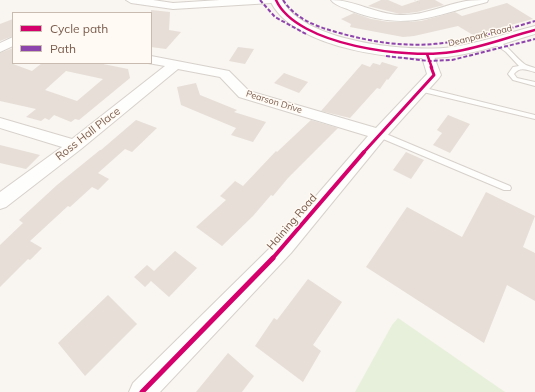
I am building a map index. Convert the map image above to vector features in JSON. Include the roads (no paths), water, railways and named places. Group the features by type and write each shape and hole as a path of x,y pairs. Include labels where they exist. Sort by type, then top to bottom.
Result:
{"street":[{"path":"131,0 173,6 271,0"},
{"name":"Deanpark Road","path":"276,0 282,12 298,23 327,37 369,48 398,52 427,54 453,52 534,31"},
{"path":"336,0 373,15 392,18 411,18 483,0"},
{"path":"0,48 12,42"},
{"name":"Haining Road","path":"142,392 284,247 379,134 434,75 427,54"},
{"name":"Pearson Drive","path":"152,60 224,74 244,94 379,134"},
{"name":"Ross Hall Place","path":"0,202 75,145 176,64"},
{"path":"0,123 75,145"}],"lane":[{"path":"494,41 508,51 524,67"},
{"path":"535,70 524,67 512,71 511,74 512,77 523,82 535,84"},
{"path":"421,89 535,117"},
{"path":"379,134 507,188"}]}
